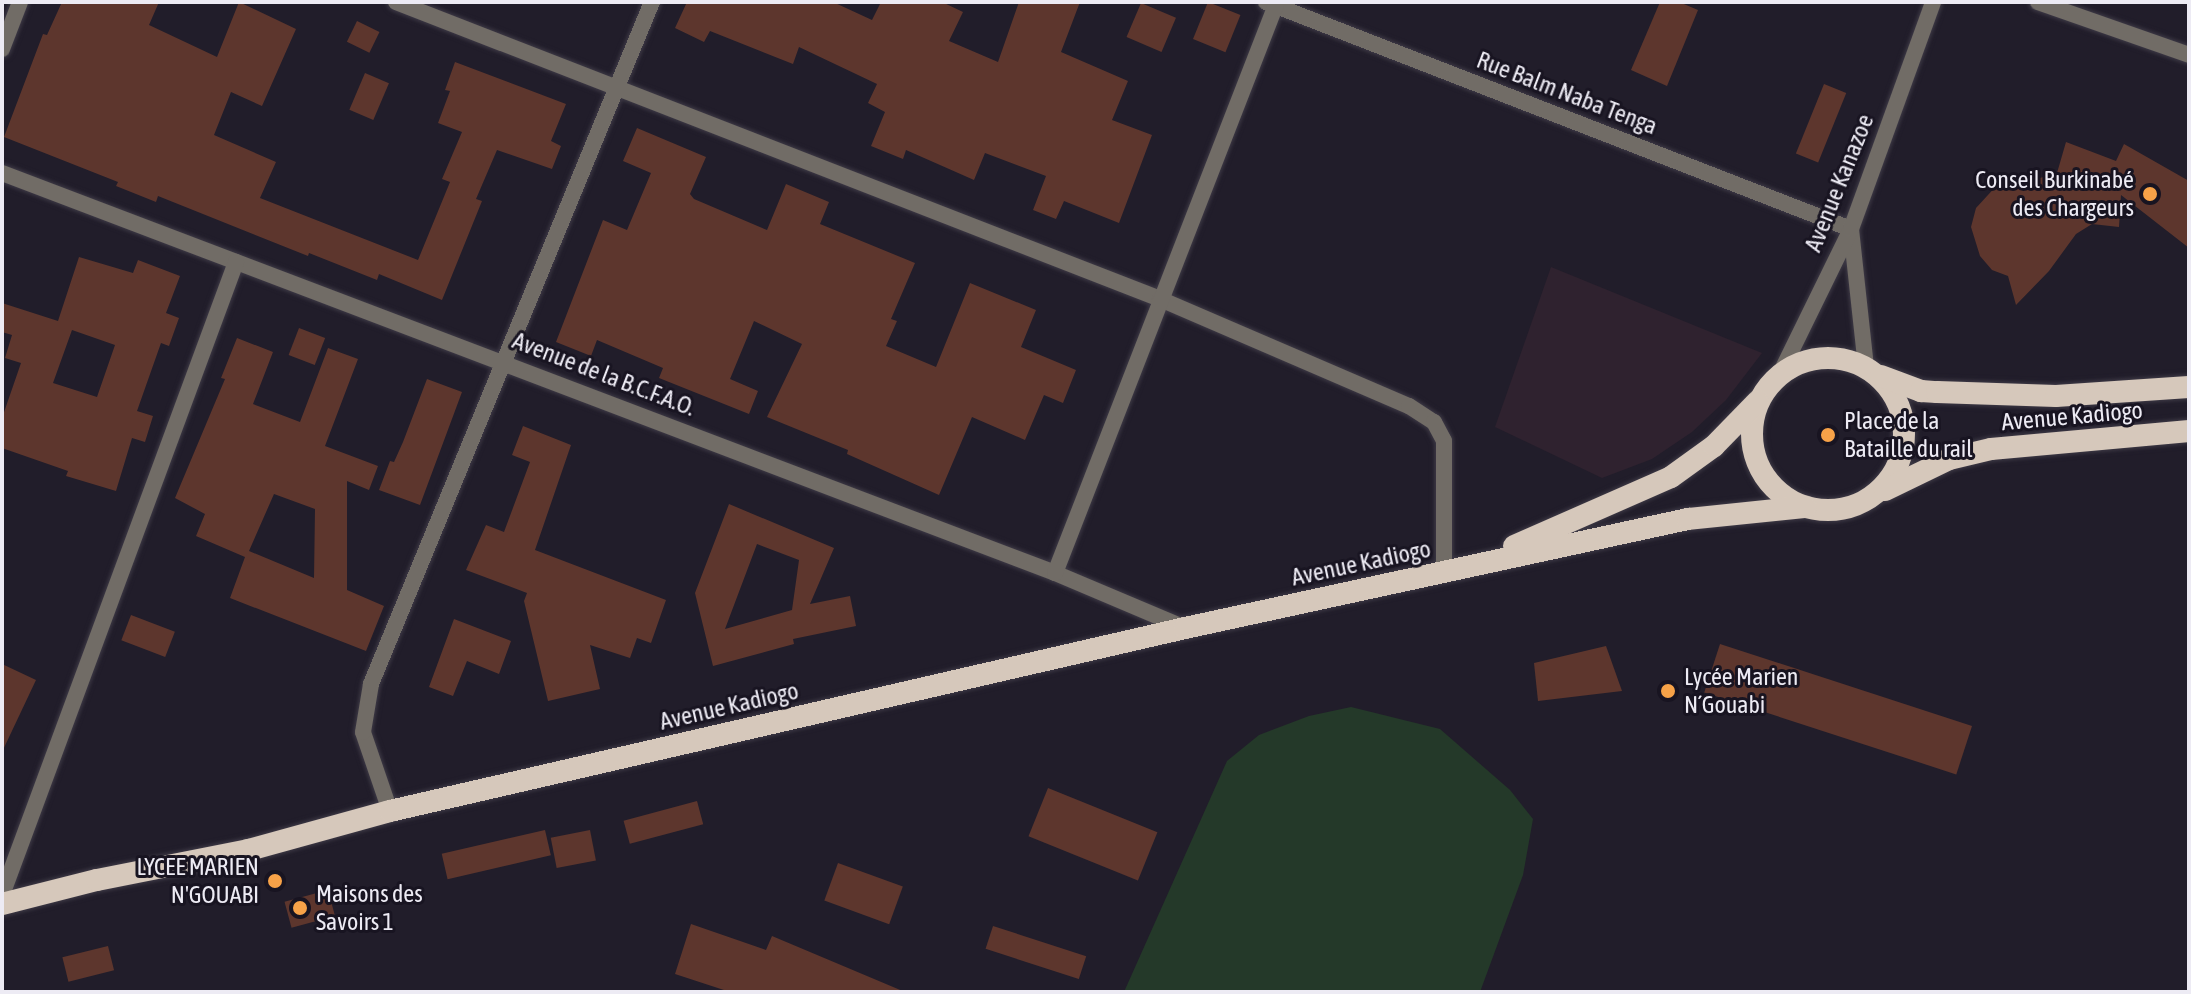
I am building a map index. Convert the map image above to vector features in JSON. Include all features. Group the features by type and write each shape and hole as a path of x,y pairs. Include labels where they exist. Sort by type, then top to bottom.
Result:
{"highway":[{"path":"1825,358 1869,370 1893,393 1905,435 1893,476 1873,497 1847,509 1805,507 1781,494 1757,462 1752,436 1761,397 1779,376 1793,366 1825,358"},
{"name":"Avenue Kadiogo","path":"1869,370 1921,391 1937,392 2056,396 2189,387"},
{"name":"Avenue Kadiogo","path":"1469,566 1671,477 1714,446 1761,397"},
{"name":"Avenue Kadiogo","path":"1873,497 1949,459 1991,449 2189,431"},
{"name":"Avenue Kadiogo","path":"2,904 97,880 249,850 390,811 1185,628 1688,519 1805,507"}],"street":[{"path":"2,49 20,2"},
{"path":"396,2 1160,299 1409,406 1434,422 1444,441 1444,572"},
{"path":"390,811 363,732 371,684 652,2"},
{"name":"Avenue Kanazoe","path":"1779,376 1851,229 1933,2"},
{"path":"2038,2 2189,55"},
{"path":"1055,573 1273,3"},
{"name":"Rue Balm Naba Tenga","path":"1273,3 1851,229"},
{"name":"Avenue de la B.C.F.A.O.","path":"2,173 504,361 1055,573 1185,628"},
{"path":"1851,229 1869,370"},
{"path":"2,895 236,262"}],"shaded area":[{"path":"1551,267 1762,353 1726,400 1692,432 1652,459 1602,478 1495,427"}],"green space":[{"path":"1351,707 1440,729 1510,790 1533,819 1523,875 1480,992 1124,992 1227,761 1259,735 1309,716"}],"building":[{"path":"62,2 159,2 149,25 217,57 239,2 296,29 262,106 231,92 214,135 276,162 260,198 418,260 450,182 442,179 462,132 438,123 450,91 445,90 455,62 566,104 551,141 561,146 552,169 497,150 476,199 482,201 442,300 379,274 377,280 309,253 308,256 158,196 156,202 116,186 118,182 4,137 43,34 47,35"},
{"path":"687,2 833,2 872,20 881,2 942,2 963,12 949,41 998,62 1019,2 1080,2 1061,52 1128,81 1112,120 1152,135 1119,223 1064,201 1056,219 1033,210 1046,176 985,153 974,180 906,150 903,159 871,146 885,112 868,103 877,84 799,47 793,64 710,31 704,42 675,28"},
{"path":"1208,2 1240,15 1225,52 1193,39"},
{"path":"1660,2 1679,2 1698,10 1667,86 1631,70"},
{"path":"1141,3 1176,18 1162,52 1127,37"},
{"path":"357,21 379,32 369,53 347,42"},
{"path":"365,73 389,83 373,120 349,110"},
{"path":"1824,84 1846,93 1818,163 1796,154"},
{"path":"637,128 706,157 690,194 694,199 767,230 786,184 829,202 820,224 915,263 891,319 897,321 886,346 936,367 970,283 1036,310 1021,347 1076,370 1063,403 1044,395 1025,440 972,417 939,495 847,454 848,450 767,417 802,344 754,321 730,379 758,391 749,414 659,378 663,368 597,340 591,356 556,342 603,220 627,230 651,173 623,161"},
{"path":"2066,142 2116,161 2124,144 2189,181 2189,248 2121,195 2119,227 2092,224 2076,234 2049,271 2016,305 2008,276 1992,270 1980,256 1971,227 1976,208 1999,183 2014,177 2033,180 2057,173"},
{"path":"79,257 133,273 138,260 180,276 166,313 179,318 169,346 161,343 137,411 153,416 145,442 132,438 116,491 66,476 68,471 2,448 2,418 21,363 5,358 12,335 2,332 2,303 58,321","holes":["72,330 115,345 97,397 53,383"]},
{"path":"299,328 325,338 315,365 289,355"},
{"path":"237,338 273,352 253,404 300,422 328,348 358,359 325,446 378,466 369,490 347,481 347,590 384,606 366,651 230,598 245,557 196,536 205,514 175,498 225,379 221,378","holes":["274,494 315,509 314,578 249,551"]},
{"path":"427,379 462,392 420,505 379,490 390,461 394,462 403,442"},
{"path":"523,426 571,445 535,550 666,600 651,643 637,638 630,658 590,645 600,689 548,701 524,601 527,593 466,570 486,525 504,532 530,462 512,455"},
{"path":"729,504 834,548 810,604 850,596 856,626 793,639 794,644 713,666 695,593","holes":["757,544 799,560 792,610 725,629"]},
{"path":"131,615 175,632 165,657 121,640"},
{"path":"454,619 511,641 499,674 467,661 453,696 429,687"},
{"path":"1720,644 1972,726 1956,774 1704,693"},
{"path":"1606,646 1622,691 1538,701 1534,663"},
{"path":"2,664 36,680 2,752"},
{"path":"1048,788 1157,832 1138,880 1029,836"},
{"path":"697,801 703,824 630,844 624,821"},
{"path":"545,830 551,855 448,879 442,854"},
{"path":"590,830 596,860 557,868 551,838"},
{"path":"838,863 903,887 889,924 824,901"},
{"path":"328,890 335,916 292,928 285,902"},
{"path":"691,924 766,950 772,936 905,992 730,992 675,974"},
{"path":"993,926 1086,956 1079,979 986,949"},
{"path":"108,946 114,970 68,982 62,957"}],"place":[{"name":"Conseil Burkinabé des Chargeurs","path":"2150,194"},
{"name":"Place de la Bataille du rail","path":"1828,435"},
{"name":"Lycée Marien N´Gouabi","path":"1668,691"},
{"name":"LYCEE MARIEN N'GOUABI","path":"275,881"},
{"name":"Maisons des Savoirs 1","path":"300,908"}]}
